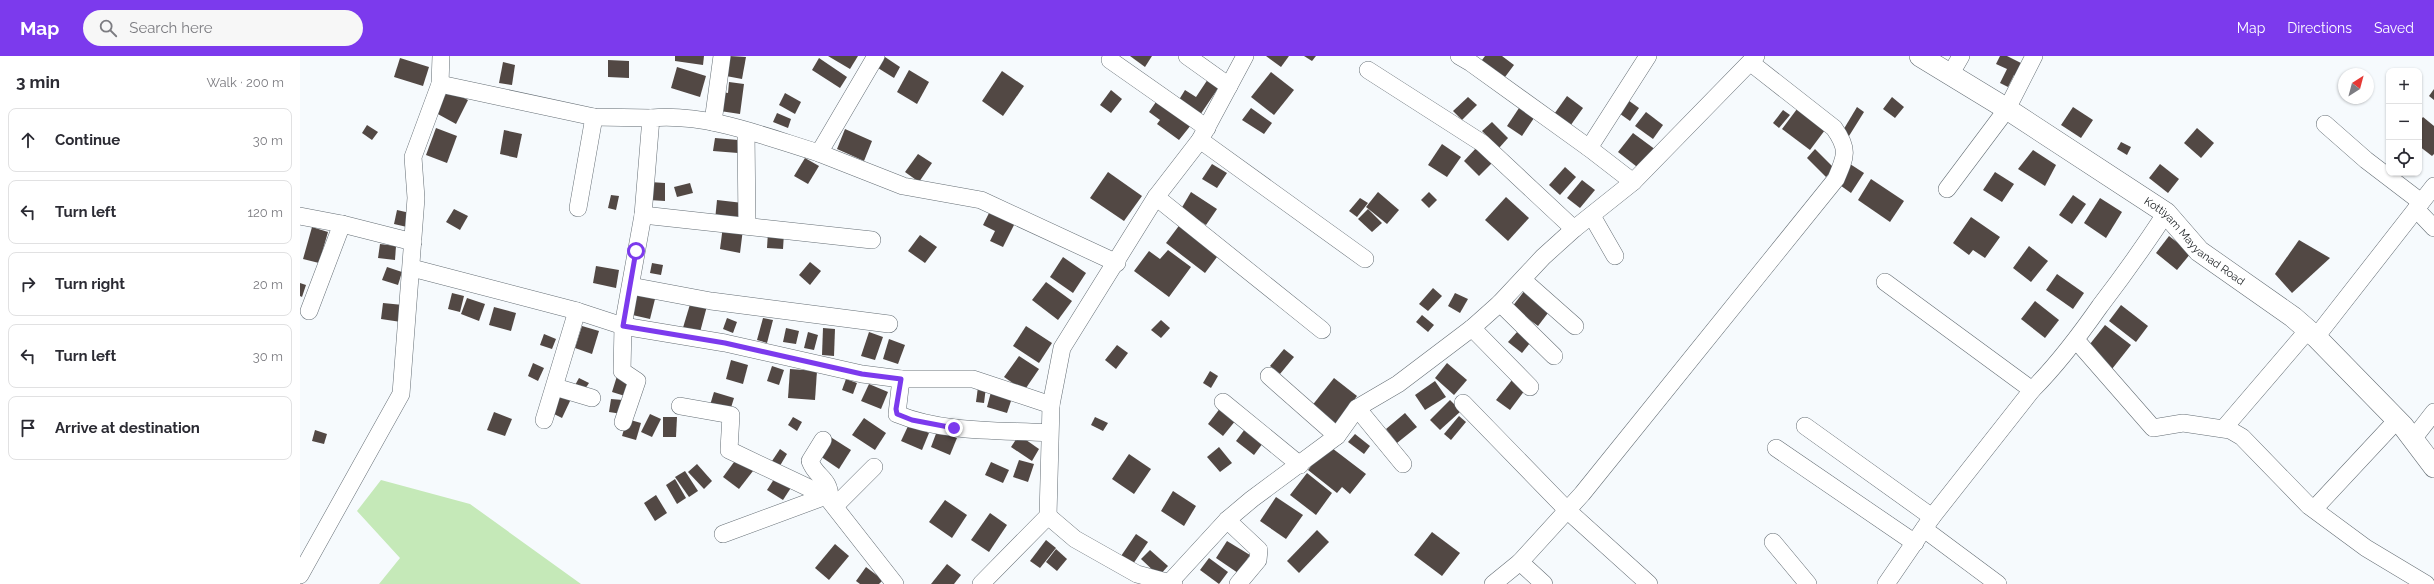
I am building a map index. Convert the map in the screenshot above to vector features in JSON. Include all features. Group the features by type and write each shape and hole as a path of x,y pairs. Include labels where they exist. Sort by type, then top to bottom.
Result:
{"street":[{"path":"300,575 402,394 416,198 413,157 440,84 441,56"},
{"path":"713,122 722,56"},
{"path":"819,153 876,56"},
{"path":"1187,56 1229,86"},
{"path":"981,584 1048,516 1049,433 1051,405 1062,348 1117,263 1156,197 1203,134 1245,56"},
{"path":"1589,148 1648,56"},
{"name":"Kottiyam Mayyanad Road","path":"1920,56 2007,109 2166,213 2199,251 2293,317 2312,334 2397,420 2434,467"},
{"path":"1950,75 1961,56"},
{"path":"1947,189 2007,109 2034,56"},
{"path":"1469,58 1633,182"},
{"path":"1048,516 1075,539 1137,574 1172,583 1227,520 1252,498 1300,465 1336,436 1357,408 1398,384 1472,328 1500,304 1574,229 1633,182 1754,59 1834,128 1843,140 1845,151 1844,161 1836,178 1816,206 1567,510 1520,562 1493,584"},
{"path":"1110,60 1365,259"},
{"path":"1368,70 1482,143 1574,229"},
{"path":"440,84 594,117 664,117 713,122 819,153 903,186 981,200 1117,263"},
{"path":"578,208 594,117"},
{"path":"623,422 637,381 622,371 623,326 643,215 651,118"},
{"path":"2325,124 2418,205 2434,228"},
{"path":"746,131 747,226"},
{"path":"2224,428 2312,334 2434,186"},
{"path":"1156,197 1322,330"},
{"path":"1886,584 1928,523 2032,390 2076,340 2135,261 2166,213"},
{"path":"643,215 872,240"},
{"path":"300,216 342,224 413,242"},
{"path":"1592,216 1615,256"},
{"path":"309,311 342,224"},
{"path":"412,268 577,311 623,326 725,343 862,374 901,379 972,379 1051,405"},
{"path":"1523,280 1575,326"},
{"path":"1885,282 2032,390"},
{"path":"631,286 711,301 889,324"},
{"path":"1500,304 1554,356"},
{"path":"544,420 577,311"},
{"path":"1472,328 1530,388"},
{"path":"2076,340 2153,428 2183,423 2230,430 2242,437 2314,509 2366,548 2426,584"},
{"path":"1269,376 1336,436"},
{"path":"901,379 896,409 897,414 912,420 954,428 1049,433"},
{"path":"555,387 592,398"},
{"path":"1222,402 1300,465"},
{"path":"1463,403 1567,510 1649,584"},
{"path":"680,406 731,415 729,450 830,500"},
{"path":"1357,408 1403,464"},
{"path":"2413,439 2434,412"},
{"path":"2314,509 2397,420"},
{"path":"1805,426 1928,523 1998,584"},
{"path":"823,440 810,461 830,488 830,500 839,516 895,584"},
{"path":"1776,448 1915,543"},
{"path":"723,534 830,500 874,467"},
{"path":"1227,520 1259,550 1258,560 1238,584"},
{"path":"1773,542 1808,584"},
{"path":"1520,562 1544,584"}],"green space":[{"path":"381,480 470,504 581,584 379,584 400,558 357,511"}],"building":[{"path":"675,56 704,56 703,65 675,61"},
{"path":"729,56 746,57 742,79 726,76"},
{"path":"828,56 858,56 850,69"},
{"path":"1130,56 1152,56 1145,67"},
{"path":"1266,56 1289,56 1281,67"},
{"path":"1304,56 1316,56 1312,61"},
{"path":"1485,56 1502,56 1514,65 1502,81 1479,64"},
{"path":"2000,56 2007,56 2023,64 2017,77 2014,75 2008,87 2000,83 2007,69 1996,64"},
{"path":"885,57 900,67 894,78 878,68"},
{"path":"400,58 429,67 423,86 394,77"},
{"path":"819,58 847,77 840,88 812,70"},
{"path":"608,60 629,61 629,78 608,77"},
{"path":"503,62 515,65 512,85 499,83"},
{"path":"677,67 706,76 700,97 671,88"},
{"path":"909,70 929,82 917,104 897,92"},
{"path":"1002,71 1024,86 1003,116 982,101"},
{"path":"1271,72 1294,90 1274,115 1251,97"},
{"path":"1208,79 1219,87 1198,118 1177,103 1185,90 1196,97"},
{"path":"729,82 744,84 740,114 720,111 723,92 728,93"},
{"path":"2434,89 2434,100 2429,96"},
{"path":"448,90 468,100 456,124 436,113"},
{"path":"1111,90 1122,99 1111,113 1100,105"},
{"path":"785,93 801,102 795,114 779,105"},
{"path":"1567,96 1583,108 1568,129 1552,117"},
{"path":"1468,97 1477,105 1462,120 1453,111"},
{"path":"1892,97 1904,107 1895,118 1883,109"},
{"path":"1625,98 1639,108 1630,121 1616,111"},
{"path":"1158,99 1191,125 1179,140 1157,124 1160,120 1149,112"},
{"path":"1521,105 1536,115 1522,136 1507,126"},
{"path":"1857,107 1864,112 1849,136 1842,132"},
{"path":"2073,107 2093,120 2081,138 2061,125"},
{"path":"1251,108 1272,123 1264,134 1242,120"},
{"path":"1797,109 1825,130 1810,150 1782,129"},
{"path":"1783,110 1790,115 1779,128 1773,123"},
{"path":"1646,112 1663,125 1653,139 1635,126"},
{"path":"777,113 791,119 788,128 773,122"},
{"path":"2423,117 2434,126 2434,154 2432,156 2422,148"},
{"path":"1492,122 1508,138 1499,148 1482,131"},
{"path":"367,125 378,132 372,140 362,133"},
{"path":"436,128 457,136 447,163 426,155"},
{"path":"2197,128 2214,143 2201,158 2184,143"},
{"path":"845,129 872,141 864,161 837,149"},
{"path":"504,130 522,134 517,158 500,154"},
{"path":"1633,133 1656,150 1641,170 1618,152"},
{"path":"715,138 738,140 738,153 713,151"},
{"path":"2121,142 2131,147 2127,155 2117,149"},
{"path":"1442,144 1461,157 1447,177 1428,165"},
{"path":"1477,147 1493,162 1479,176 1464,161"},
{"path":"1815,149 1834,168 1826,177 1807,158"},
{"path":"2033,150 2056,165 2045,186 2018,169"},
{"path":"918,154 932,163 919,182 905,172"},
{"path":"805,158 819,166 808,184 794,176"},
{"path":"1212,164 1227,173 1217,188 1202,179"},
{"path":"1850,164 1864,173 1851,193 1837,183"},
{"path":"2160,164 2179,179 2168,193 2149,178"},
{"path":"1565,167 1576,177 1560,195 1549,185"},
{"path":"1108,172 1142,196 1124,221 1090,198"},
{"path":"1995,172 2014,184 2002,202 1983,190"},
{"path":"1871,179 1904,201 1890,222 1858,200"},
{"path":"1582,180 1595,190 1580,208 1567,198"},
{"path":"650,182 665,183 665,201 649,200"},
{"path":"690,183 693,193 677,197 674,187"},
{"path":"1191,192 1217,209 1206,225 1181,209"},
{"path":"1378,192 1399,210 1387,224 1366,207"},
{"path":"1429,192 1437,200 1429,208 1421,200"},
{"path":"611,195 619,196 616,210 608,208"},
{"path":"2073,195 2086,204 2072,224 2059,215"},
{"path":"1506,197 1529,218 1508,241 1485,220"},
{"path":"1360,198 1368,203 1357,217 1349,211"},
{"path":"2100,198 2122,212 2106,238 2084,223"},
{"path":"717,200 743,203 741,223 715,220"},
{"path":"454,209 468,216 460,230 446,222"},
{"path":"1368,209 1382,223 1372,232 1358,219"},
{"path":"397,210 410,213 407,227 394,224"},
{"path":"990,211 1015,223 1003,247 990,241 995,231 983,225"},
{"path":"1971,217 2000,237 1985,258 1973,250 1969,255 1953,243"},
{"path":"1181,223 1220,253 1205,273 1166,243"},
{"path":"723,226 743,229 740,253 720,249"},
{"path":"312,227 328,232 319,263 303,259"},
{"path":"768,232 784,233 783,249 767,248"},
{"path":"920,235 937,247 925,263 908,251"},
{"path":"2169,236 2191,253 2177,270 2156,253"},
{"path":"2299,240 2330,258 2292,293 2275,274"},
{"path":"380,244 396,246 395,260 378,258"},
{"path":"2029,246 2048,261 2031,282 2013,268"},
{"path":"1168,250 1191,267 1169,297 1134,271 1149,251 1160,259"},
{"path":"1063,257 1086,273 1073,293 1050,277"},
{"path":"810,262 821,271 810,285 799,275"},
{"path":"652,263 663,265 661,275 650,273"},
{"path":"596,266 619,270 616,288 593,283"},
{"path":"387,267 402,272 398,285 382,280"},
{"path":"2057,274 2084,293 2073,309 2046,290"},
{"path":"1046,282 1072,301 1058,320 1032,300"},
{"path":"300,283 306,285 302,297 300,296"},
{"path":"1433,288 1442,296 1428,311 1419,304"},
{"path":"1525,290 1551,309 1538,326 1512,307"},
{"path":"452,293 464,296 460,312 448,309"},
{"path":"1455,293 1468,299 1460,313 1448,306"},
{"path":"633,294 655,299 650,319 628,314"},
{"path":"467,298 485,304 479,321 461,314"},
{"path":"691,301 707,306 699,336 682,331"},
{"path":"2035,301 2059,320 2045,338 2021,319"},
{"path":"383,303 403,305 401,322 381,319"},
{"path":"2121,305 2148,326 2136,342 2109,321"},
{"path":"494,307 516,313 511,331 489,325"},
{"path":"1422,315 1434,325 1428,332 1416,322"},
{"path":"727,318 737,322 733,333 723,329"},
{"path":"763,318 773,320 767,343 757,340"},
{"path":"1161,320 1170,328 1161,338 1151,330"},
{"path":"2105,325 2131,345 2112,369 2086,349"},
{"path":"582,326 599,331 592,354 575,348"},
{"path":"1026,326 1052,343 1039,363 1013,346"},
{"path":"786,328 799,331 796,344 783,342"},
{"path":"823,328 835,329 834,356 822,355"},
{"path":"808,332 818,335 814,350 804,348"},
{"path":"869,332 883,337 875,360 861,356"},
{"path":"1517,332 1530,343 1522,353 1508,342"},
{"path":"544,334 556,339 552,349 540,345"},
{"path":"889,339 905,345 898,364 883,359"},
{"path":"1117,345 1128,353 1116,369 1105,360"},
{"path":"1284,349 1294,357 1280,374 1270,366"},
{"path":"1019,356 1039,369 1024,391 1004,377"},
{"path":"731,360 748,365 743,384 726,379"},
{"path":"533,363 544,368 538,381 528,376"},
{"path":"1447,363 1467,380 1454,395 1435,378"},
{"path":"772,366 784,370 779,385 767,381"},
{"path":"790,369 817,371 815,400 788,398"},
{"path":"1210,371 1218,376 1211,388 1203,383"},
{"path":"617,376 630,380 625,396 612,392"},
{"path":"579,378 589,383 583,392 574,387"},
{"path":"1334,378 1357,396 1335,425 1311,407"},
{"path":"846,379 857,383 853,394 842,390"},
{"path":"1512,380 1525,390 1510,410 1496,400"},
{"path":"1435,381 1446,397 1425,410 1415,395"},
{"path":"869,384 888,392 881,409 861,401"},
{"path":"978,387 986,387 984,403 976,402"},
{"path":"714,392 734,398 730,411 710,405"},
{"path":"991,392 1012,398 1007,413 987,407"},
{"path":"559,393 571,399 562,418 550,412"},
{"path":"611,399 623,400 622,414 609,412"},
{"path":"1450,400 1461,411 1440,430 1430,420"},
{"path":"1221,407 1236,420 1223,436 1208,424"},
{"path":"494,412 512,419 505,436 487,430"},
{"path":"1405,413 1417,427 1397,443 1386,429"},
{"path":"650,414 661,419 652,437 641,432"},
{"path":"1459,416 1466,422 1451,440 1444,434"},
{"path":"663,417 677,417 676,437 663,437"},
{"path":"793,417 802,422 797,431 788,425"},
{"path":"1095,417 1108,423 1103,431 1091,425"},
{"path":"864,418 886,433 875,450 852,435"},
{"path":"627,419 641,423 636,440 622,436"},
{"path":"909,424 929,433 922,450 901,441"},
{"path":"1245,429 1263,443 1254,455 1236,441"},
{"path":"315,430 327,434 324,444 312,441"},
{"path":"937,431 957,438 950,455 931,447"},
{"path":"1355,434 1370,446 1364,454 1348,442"},
{"path":"1019,435 1039,449 1032,461 1011,447"},
{"path":"829,436 851,450 839,469 817,454"},
{"path":"1328,445 1366,474 1350,494 1342,487 1337,493 1308,470"},
{"path":"1219,447 1232,463 1220,472 1207,457"},
{"path":"780,449 787,454 778,469 770,464"},
{"path":"1129,454 1151,469 1134,494 1112,479"},
{"path":"737,458 753,471 739,489 723,477"},
{"path":"1019,460 1034,464 1028,482 1013,477"},
{"path":"991,462 1009,470 1003,483 985,475"},
{"path":"697,464 712,481 704,489 688,472"},
{"path":"685,471 698,491 689,497 675,477"},
{"path":"778,473 794,483 783,500 767,490"},
{"path":"1307,473 1332,493 1316,515 1290,495"},
{"path":"675,479 686,498 677,504 666,485"},
{"path":"1173,491 1196,506 1184,526 1161,511"},
{"path":"656,495 667,513 655,521 644,503"},
{"path":"1276,497 1303,515 1286,539 1260,521"},
{"path":"945,500 967,515 952,538 929,522"},
{"path":"990,513 1007,525 989,552 971,540"},
{"path":"1317,530 1329,542 1299,573 1287,561"},
{"path":"1432,532 1460,553 1442,576 1414,555"},
{"path":"1136,534 1148,542 1131,567 1119,559"},
{"path":"1046,540 1056,548 1040,568 1030,561"},
{"path":"1227,541 1250,555 1238,573 1216,558"},
{"path":"835,544 849,556 829,580 815,568"},
{"path":"1056,549 1067,559 1057,571 1046,562"},
{"path":"1150,550 1168,566 1159,576 1141,559"},
{"path":"1209,558 1228,572 1219,584 1200,570"},
{"path":"947,564 961,575 954,584 931,584"},
{"path":"866,567 883,580 879,584 860,584 856,581"}],"route":[{"path":"636,251 623,326 673,336 725,343 862,374 901,379 896,409 897,414 912,420 935,426 954,428"}]}
